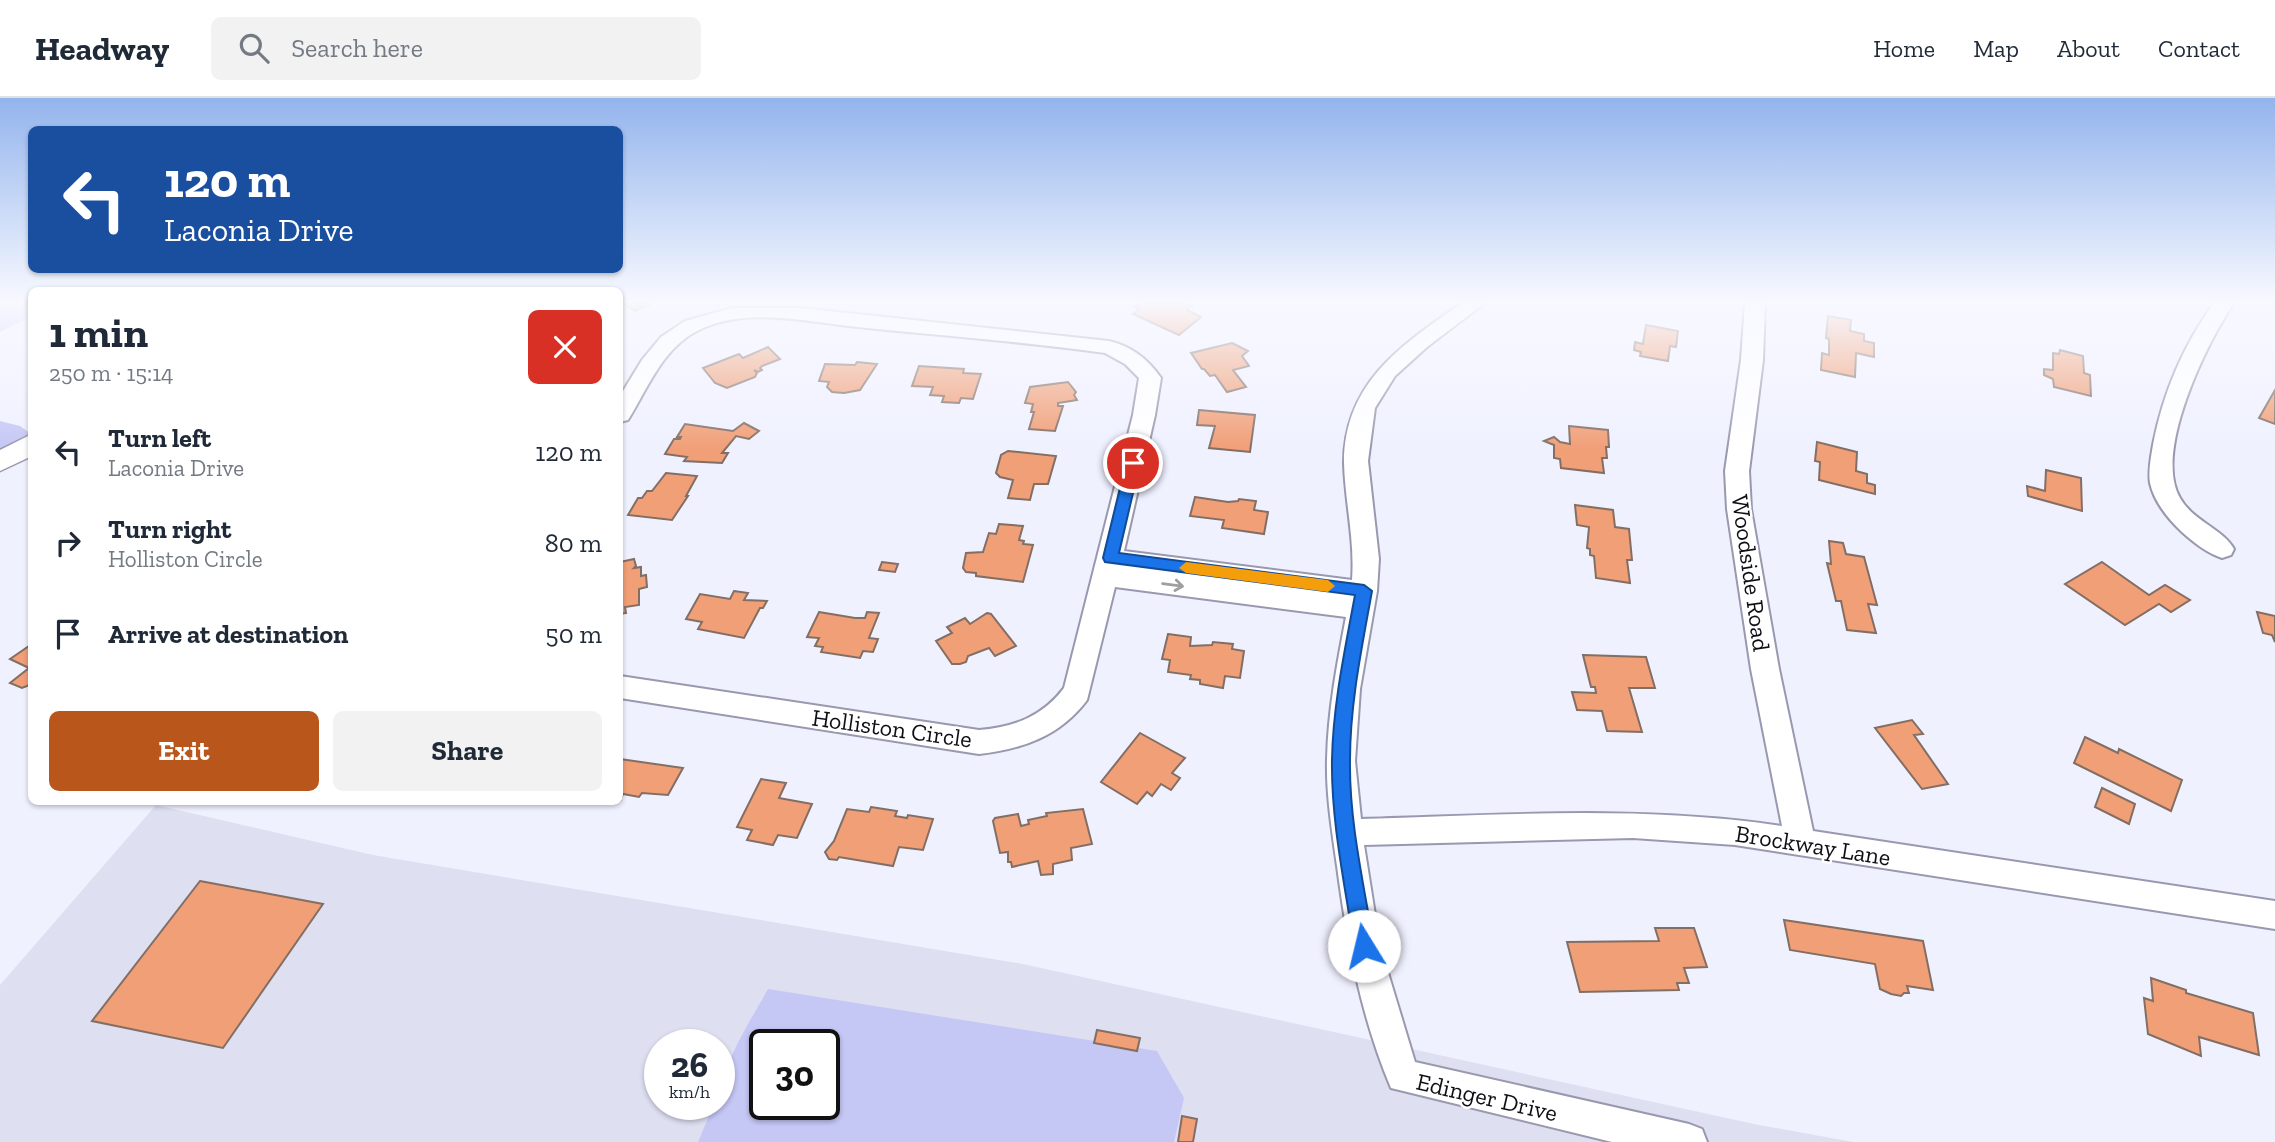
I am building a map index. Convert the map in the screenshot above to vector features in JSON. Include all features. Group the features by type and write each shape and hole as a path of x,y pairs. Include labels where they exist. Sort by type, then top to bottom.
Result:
{"street":[{"name":"Holliston Circle","path":"623,410 661,352"},
{"name":"Holliston Circle","path":"623,687 979,742 1024,735 1048,723 1066,709 1077,692 1150,388 1150,378 1143,368 1122,352"},
{"name":"Edinger Drive","path":"1409,352 1387,372 1371,393 1364,408 1356,461 1366,559 1363,600 1346,689 1341,749 1347,832 1364,946 1386,1028 1403,1076 1689,1142"},
{"name":"Woodside Road","path":"1752,352 1737,471 1739,509 1765,669 1800,842"},
{"path":"2194,352 2182,376 2168,426 2162,482 2176,513 2190,528 2222,549"},
{"path":"0,462 28,445"},
{"path":"1108,567 1363,600"},
{"name":"Brockway Lane","path":"1347,832 1633,825 1735,832 2275,915"}],"shaded area":[{"path":"0,421 20,426 28,432 28,436 0,454"},
{"path":"156,805 373,855 1023,964 1754,1124 1853,1142 0,1142 0,985"},
{"path":"768,989 1157,1051 1184,1098 1174,1142 698,1142 707,1120 735,1120 735,1050"}],"building":[{"path":"757,352 773,352 780,359 762,366 762,370 758,372 754,370 757,373 755,377 727,388 715,383 703,368 739,354 743,358"},
{"path":"1247,352 1242,356 1249,366 1233,370 1246,387 1227,392 1215,375 1210,376 1202,369 1191,353"},
{"path":"1641,352 1669,352 1668,361 1640,356"},
{"path":"1829,352 1874,352 1874,357 1856,353 1855,377 1821,370 1822,353 1829,355"},
{"path":"2067,352 2083,356 2084,373 2090,375 2091,396 2054,387 2053,379 2044,375 2044,369 2053,370 2053,353"},
{"path":"857,362 877,364 860,390 832,392 827,387 829,382 819,381 825,364 855,365"},
{"path":"919,366 964,369 963,373 981,374 973,399 961,398 959,403 942,402 944,396 930,395 933,387 912,386"},
{"path":"1068,382 1076,392 1074,395 1077,400 1058,403 1058,406 1063,406 1055,431 1029,429 1034,412 1031,412 1033,404 1025,403 1030,387"},
{"path":"2275,390 2275,424 2259,418"},
{"path":"1199,410 1255,415 1250,452 1209,448 1215,426 1197,425"},
{"path":"744,423 759,431 749,439 736,436 722,453 728,453 722,463 684,461 687,457 665,454 674,439 680,439 681,437 677,437 685,424 733,431"},
{"path":"1569,426 1608,430 1607,458 1602,458 1604,473 1561,468 1560,459 1554,458 1554,445 1544,441 1554,437 1560,442 1570,444"},
{"path":"1817,442 1857,452 1856,471 1867,474 1867,483 1875,485 1875,494 1819,480 1820,462 1815,461"},
{"path":"1008,451 1056,456 1048,484 1034,484 1030,500 1008,498 1013,480 1000,477 996,473 1001,455"},
{"path":"2046,470 2081,478 2082,511 2028,496 2027,486 2045,491"},
{"path":"666,473 697,476 672,520 628,515 638,498 642,498 647,491 652,491"},
{"path":"1195,497 1228,502 1239,499 1256,501 1254,510 1268,512 1264,534 1222,528 1224,520 1190,516"},
{"path":"1575,505 1613,510 1615,527 1629,529 1632,560 1627,560 1630,583 1596,578 1594,556 1590,555 1590,549 1587,548 1589,527 1577,525"},
{"path":"999,524 1023,526 1019,540 1024,541 1023,544 1033,545 1023,582 976,576 976,573 966,572 963,568 966,553 983,552 989,533 996,534"},
{"path":"1829,541 1843,543 1846,554 1864,557 1877,605 1868,604 1876,633 1847,630 1841,601 1836,601 1827,563 1831,564"},
{"path":"634,559 634,568 641,567 641,576 646,575 647,587 639,589 639,605 625,607 626,613 623,614 623,561"},
{"path":"882,562 898,564 895,572 879,570"},
{"path":"2102,562 2149,595 2165,585 2190,600 2171,612 2159,604 2125,625 2065,584"},
{"path":"734,591 748,593 744,600 767,601 763,608 760,608 744,638 698,629 702,622 686,619 700,594 730,599"},
{"path":"819,612 855,618 865,618 867,612 879,613 869,638 878,639 873,652 863,651 860,658 821,652 823,647 815,646 819,638 807,637"},
{"path":"2257,612 2275,616 2275,642 2272,635 2263,633"},
{"path":"987,613 991,614 1016,646 995,656 989,648 968,656 966,662 952,664 936,641 952,633 947,627 965,618 970,624"},
{"path":"1168,634 1191,637 1190,646 1212,645 1213,642 1233,644 1232,649 1244,651 1240,678 1225,676 1223,688 1200,684 1200,680 1190,679 1191,675 1168,672 1170,660 1162,659"},
{"path":"28,647 28,668 10,659"},
{"path":"1583,655 1646,657 1655,688 1629,688 1642,732 1607,731 1602,711 1577,710 1572,692 1596,693 1595,687 1591,687"},
{"path":"28,669 28,686 22,688 10,683"},
{"path":"1912,720 1923,734 1914,735 1948,784 1922,789 1875,728"},
{"path":"1140,733 1185,758 1172,773 1180,778 1171,790 1161,784 1152,796 1147,792 1137,804 1101,782"},
{"path":"2085,737 2118,753 2119,749 2182,780 2171,811 2074,763"},
{"path":"623,759 683,768 668,795 642,793 639,797 623,794"},
{"path":"761,779 786,783 779,798 812,804 797,838 778,835 773,845 747,840 752,830 737,827"},
{"path":"2102,788 2135,804 2129,824 2095,807"},
{"path":"871,807 897,811 895,816 933,819 923,850 899,847 893,866 839,857 837,860 829,859 825,852 834,841 847,809 869,812"},
{"path":"1083,809 1092,844 1071,848 1072,860 1053,864 1053,874 1041,875 1038,861 1012,867 1011,862 1008,862 1008,852 1000,853 993,821 995,818 1018,814 1021,826 1029,824 1028,820 1047,816 1046,813"},
{"path":"200,881 323,904 223,1048 92,1021"},
{"path":"1784,920 1923,941 1933,990 1907,986 1909,993 1901,996 1891,994 1880,989 1875,964 1790,950"},
{"path":"1655,928 1694,928 1707,967 1684,968 1689,983 1677,983 1679,990 1580,992 1567,942 1659,941"},
{"path":"2151,978 2186,990 2186,993 2253,1013 2259,1055 2199,1037 2201,1056 2148,1034 2144,998 2153,1001"},
{"path":"1097,1030 1140,1038 1137,1051 1094,1043"},
{"path":"1182,1116 1197,1119 1193,1142 1178,1142"}],"slow traffic":[{"path":"1186,568 1328,586"}],"route":[{"path":"1133,463 1110,558 1364,591 1346,689 1341,761 1347,832 1364,946"}]}
